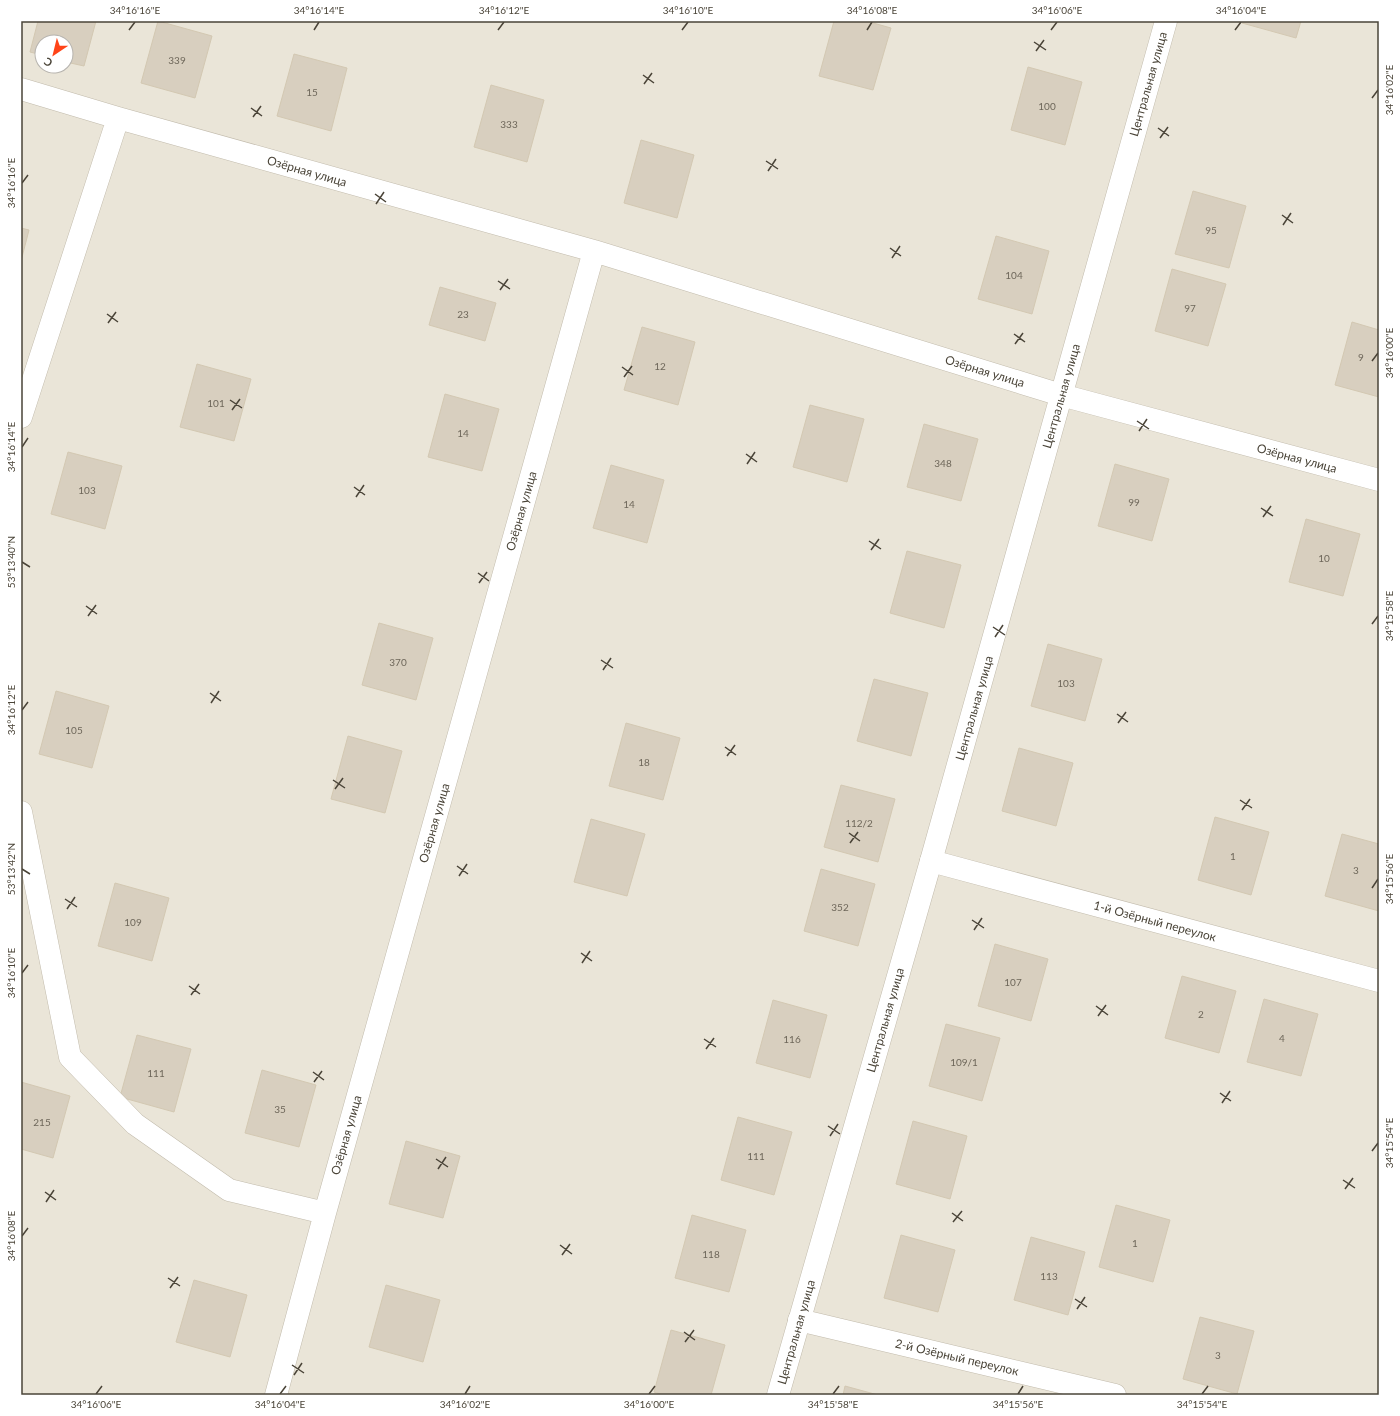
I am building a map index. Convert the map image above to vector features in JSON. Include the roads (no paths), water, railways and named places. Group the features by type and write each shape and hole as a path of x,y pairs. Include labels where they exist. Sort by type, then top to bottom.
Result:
{"street":[{"name":"Центральная улица","path":"778,1395 931,861 1166,21"},
{"name":"Озёрная улица","path":"21,89 118,118 594,251 1061,395 1379,480"},
{"path":"21,417 118,118"},
{"name":"Озёрная улица","path":"276,1395 325,1213 594,251"},
{"path":"21,812 70,1057 135,1124 230,1190 325,1213"},
{"name":"1-й Озёрный переулок","path":"931,861 1379,981"},
{"name":"2-й Озёрный переулок","path":"799,1320 1115,1395"}]}
